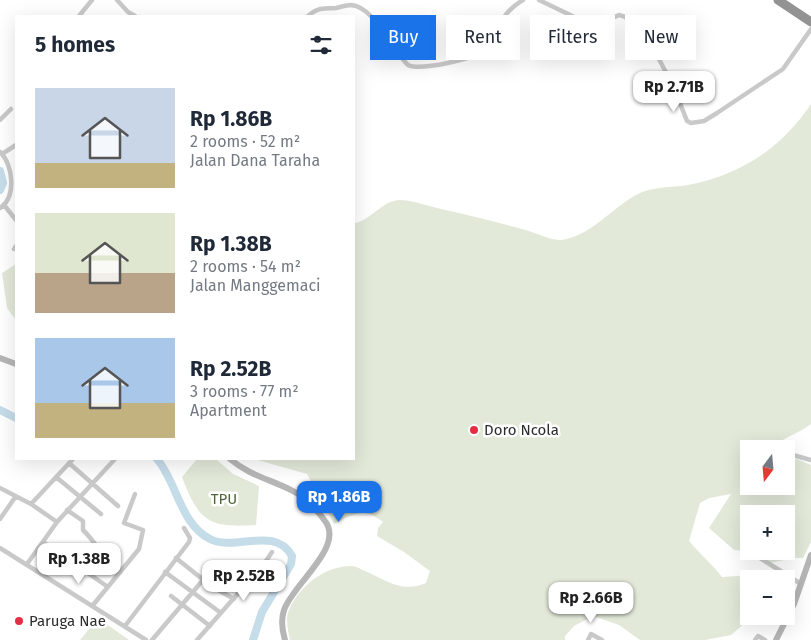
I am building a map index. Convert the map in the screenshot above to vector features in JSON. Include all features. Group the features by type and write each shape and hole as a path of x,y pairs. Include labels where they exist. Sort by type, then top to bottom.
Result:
{"highway":[{"path":"778,0 811,22"}],"street":[{"path":"80,15 92,0"},
{"path":"117,0 133,15"},
{"path":"310,15 322,7 352,2 374,18 389,42 408,65 420,68 479,54 488,46 504,15 523,0"},
{"path":"538,0 591,25 600,24 619,15 628,18 658,55 687,121 691,124 704,121 784,70 811,29"},
{"path":"0,120 11,109"},
{"path":"15,146 1,153 9,166 10,195 2,207 15,219"},
{"path":"9,166 15,164"},
{"path":"0,358 15,364"},
{"path":"795,456 811,460"},
{"path":"31,504 72,460"},
{"path":"28,564 57,522 90,483 114,460"},
{"path":"231,460 244,470 298,494 320,516 330,530 330,538 322,556 284,610 282,620 285,640"},
{"path":"69,463 118,506"},
{"path":"56,477 101,514"},
{"path":"0,488 31,504 57,522"},
{"path":"93,605 138,549 143,536 141,528 124,522 135,494"},
{"path":"0,517 16,496"},
{"path":"67,510 83,521 83,530 95,541 106,561 119,573"},
{"path":"125,626 190,540 184,528"},
{"path":"43,542 108,587"},
{"path":"0,548 146,640"},
{"path":"0,556 5,551"},
{"path":"197,640 264,564 272,552"},
{"path":"776,640 809,568 811,555"},
{"path":"176,558 203,580 234,599"},
{"path":"763,560 801,584"},
{"path":"165,572 221,613"},
{"path":"152,640 203,580"},
{"path":"171,596 210,626"},
{"path":"588,640 591,634 602,640"},
{"path":"755,640 758,636 765,640"}],"green space":[{"path":"811,104 811,424 782,440 740,440 740,495 795,495 795,460 811,465 811,542 803,558 795,558 795,505 740,505 740,550 734,550 709,528 731,494 709,498 700,503 689,541 722,577 740,576 740,625 743,625 731,635 705,640 640,640 619,625 593,616 574,626 565,636 565,640 290,640 287,621 293,601 306,586 323,574 341,567 353,566 388,582 409,587 426,583 430,571 404,552 377,536 378,528 383,522 376,517 370,514 358,513 334,524 307,474 258,460 355,460 355,223 366,219 388,203 404,200 562,240 583,233 627,200 642,192 688,185 742,167 787,134"},
{"path":"15,265 15,319 7,308 2,273"},
{"name":"TPU","path":"196,460 217,460 233,474 259,486 256,525 227,525 208,519 200,513 194,504 182,477"},
{"path":"764,560 784,560 769,563"},
{"path":"98,618 129,640 80,640"}],"waterway":[{"path":"0,171 3,183 0,190"},
{"path":"0,410 15,418"},
{"path":"158,460 170,479 185,513 200,532 210,539 220,542 265,540 276,542 285,547 292,556 291,564 262,612 253,640"}],"place":[{"name":"Doro Ncola","path":"474,430"},
{"name":"Paruga Nae","path":"19,621"}]}
